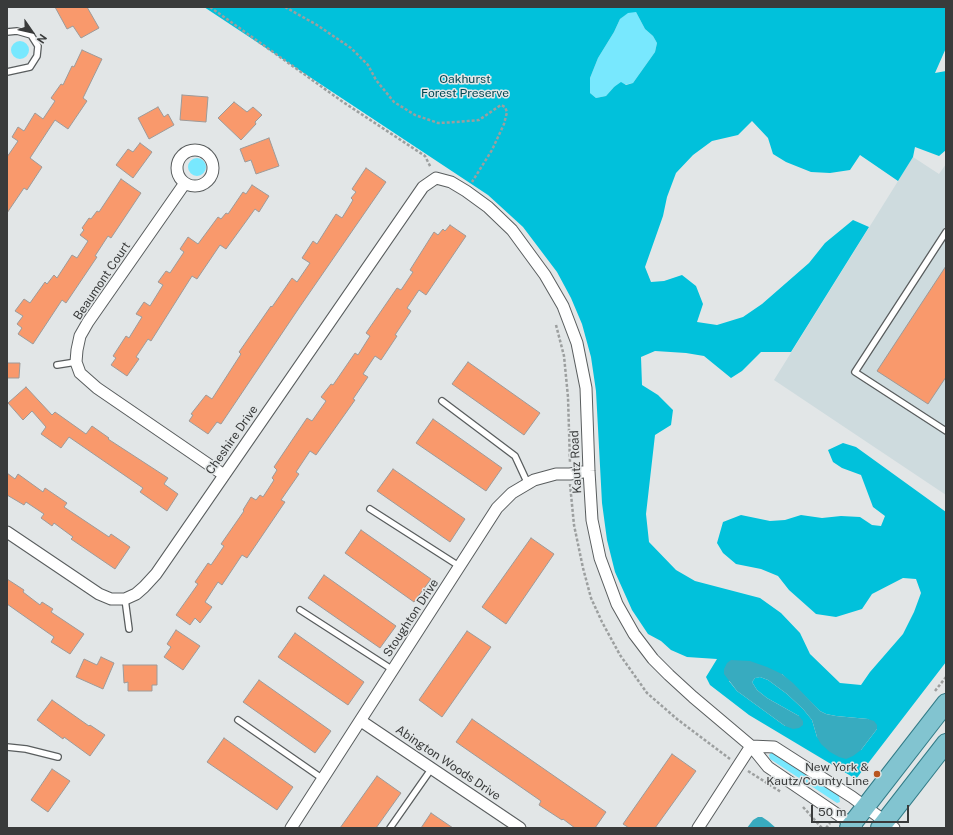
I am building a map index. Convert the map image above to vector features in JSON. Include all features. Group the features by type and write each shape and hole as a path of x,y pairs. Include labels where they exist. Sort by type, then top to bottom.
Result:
{"main road":[{"path":"853,827 866,807 946,703"},
{"path":"886,826 946,743"}],"street":[{"name":"Kautz Road","path":"436,178 451,182 466,190 488,207 512,230 545,275 563,306 577,343 586,388 588,471 592,520 600,558 617,604 634,634 653,659 669,675 751,746 768,767 853,827"},
{"name":"Cheshire Drive","path":"125,599 136,594 156,574 423,187 436,178"},
{"name":"Beaumont Court","path":"76,362 80,336 88,322 185,183"},
{"path":"76,362 80,373 97,388 224,475"},
{"name":"Stoughton Drive","path":"291,828 497,508 512,494 534,480 556,474 570,474 588,471"},
{"path":"7,532 99,594 111,599 125,599"},
{"name":"Abington Woods Drive","path":"361,720 520,828"},
{"path":"698,828 751,746 774,747 866,807 886,826"}],"lane":[{"path":"7,32 16,31 31,35 38,46 37,56 30,67 7,72"},
{"path":"946,232 855,372 946,431"},
{"path":"58,365 76,362"},
{"path":"442,401 515,456 528,484"},
{"path":"370,509 459,566"},
{"path":"125,599 130,629"},
{"path":"300,610 393,670"},
{"path":"238,720 323,779"},
{"path":"7,747 26,749 58,757"},
{"path":"390,828 432,768"}],"path":[{"path":"210,7 343,102 426,156"},
{"path":"285,7 317,25 351,48 368,65 376,80 394,102 415,115 438,123 457,122 479,120 501,105 505,107 506,112 504,124 492,150 466,190"},
{"path":"555,319 564,356 568,397 570,456"},
{"path":"754,776 785,795"},
{"path":"803,806 822,828"}],"shaded area":[{"path":"628,12 636,12 645,29 653,36 657,43 655,52 633,83 614,87 606,96 596,98 590,93 590,78 598,58 620,19"},
{"path":"20,41 24,42 28,46 28,54 24,58 20,59 16,58 12,54 11,50 12,46 16,42"},
{"path":"913,157 939,174 946,164 946,495 774,380"},
{"path":"197,158 203,161 206,167 203,173 197,176 191,173 188,167 191,161"},
{"path":"731,660 750,661 782,674 793,683 820,711 836,716 868,719 874,721 877,725 877,729 861,750 853,756 846,759 839,757 830,752 821,744 817,737 812,720 803,709 787,694 768,680 760,677 755,678 752,682 757,690 767,698 799,716 803,721 803,725 799,728 793,729 785,726 737,691 724,674 724,669 727,663"},
{"path":"773,751 835,791 839,796 840,802 837,803 770,759 769,755"},
{"path":"758,817 762,817 776,828 747,828 753,820"}],"green space":[{"name":"Oakhurst Forest Preserve","path":"204,7 946,7 946,48 935,73 946,71 946,150 939,156 915,147 913,157 898,181 860,155 850,170 830,173 811,172 786,162 773,154 768,138 752,121 738,135 712,141 693,155 676,173 645,267 651,282 664,281 682,275 696,286 703,304 697,322 717,325 743,317 762,304 809,263 825,243 853,220 869,227 791,352 761,352 742,371 731,378 704,356 655,351 641,357 642,385 658,395 673,410 671,425 655,435 646,514 649,542 676,570 695,581 760,598 781,613 800,633 810,654 840,683 861,685 870,672 903,634 914,612 921,593 916,579 903,578 872,594 862,609 836,617 816,614 789,590 778,576 761,569 736,564 723,553 717,543 723,522 741,515 770,521 785,520 801,515 822,518 841,516 860,517 872,525 881,526 885,516 873,507 861,475 842,468 833,462 828,450 843,443 856,447 946,512 946,662 856,779 749,715 710,685 706,677 717,659 687,657 671,650 661,641 648,634 632,610 615,572 607,540 602,503 596,391 591,357 582,324 571,298 557,272 523,227 488,195","holes":["636,12 645,29 653,36 657,43 655,52 633,83 626,85 621,82 606,96 596,98 590,93 590,78 598,58 620,19 628,13","782,674 820,711 836,716 868,719 877,729 861,750 817,737 812,720 803,709 787,694 768,680 760,677 755,678 752,682 757,690 767,698 799,716 785,726 737,691 729,681"]}],"building":[{"path":"55,7 87,7 99,28 81,38 73,26 67,29"},
{"path":"82,50 102,59 83,98 87,101 68,129 55,120 30,158 42,167 27,190 24,188 7,213 7,157 18,141 12,137 18,127 24,131 35,113 43,119 55,101 51,98 61,84 63,85"},
{"path":"182,95 208,97 206,122 180,120"},
{"path":"234,102 247,112 253,107 262,115 241,140 218,118"},
{"path":"158,107 164,117 168,114 174,125 149,139 138,118"},
{"path":"269,138 279,166 256,174 251,160 245,162 240,149"},
{"path":"140,143 152,152 133,178 116,165 128,149 133,152"},
{"path":"366,168 386,182 221,424 217,422 208,434 189,421 193,415 191,414 206,395 212,399 241,354 239,352 271,306 272,307 292,278 297,282 310,263 302,258 313,241 317,244 336,214 342,218 353,200 351,198 356,192 352,189"},
{"path":"121,179 141,193 111,238 108,236 95,256 97,257 66,303 62,300 33,344 18,334 22,328 17,324 23,316 15,311 24,299 30,303 45,282 47,284 54,275 57,278 72,255 77,258 88,241 80,235 84,230 82,228 89,218 91,219 97,211 99,212"},
{"path":"252,185 269,196 259,212 255,209 226,249 220,245 197,279 192,276 151,341 148,339 136,357 139,359 127,376 111,365 116,358 113,356 126,336 129,338 142,317 136,314 144,302 150,306 163,285 158,282 166,271 170,273 184,252 180,249 188,237 198,244 218,217 221,219 226,213 228,214 243,192 246,194"},
{"path":"450,225 466,236 426,295 419,290 407,308 411,311 395,335 397,336 381,360 375,356 363,374 368,377 353,399 355,400 316,455 310,451 296,472 299,474 281,500 285,502 247,558 242,555 222,585 218,582 205,602 212,607 200,623 195,618 190,625 176,615 198,584 195,582 208,563 211,565 224,546 221,544 244,511 243,510 251,497 256,500 260,495 263,497 274,480 272,478 277,470 274,467 307,418 312,421 326,401 321,397 331,384 333,385 355,353 358,355 370,336 366,333 397,288 401,290 413,272 410,270 434,232 438,235 443,229 445,231"},
{"path":"946,266 946,377 928,404 877,371"},
{"path":"468,362 540,413 524,435 452,384"},
{"path":"7,363 20,363 19,378 7,378"},
{"path":"26,387 52,415 55,412 86,434 92,426 109,438 108,439 168,478 164,484 178,494 167,511 140,492 143,488 69,437 61,448 41,434 46,427 32,411 23,420 8,403"},
{"path":"433,419 502,468 486,491 416,443"},
{"path":"393,469 465,519 450,542 377,491"},
{"path":"7,473 15,479 18,474 43,492 45,488 67,503 64,507 109,537 111,534 130,547 115,569 71,539 73,537 54,523 52,526 41,518 44,514 26,502 24,505 7,495"},
{"path":"361,530 431,579 414,602 345,553"},
{"path":"531,538 554,554 506,624 482,607"},
{"path":"324,575 396,626 380,648 308,598"},
{"path":"7,579 24,590 23,592 40,605 42,602 53,609 51,612 84,634 70,654 51,642 54,637 7,604"},
{"path":"176,630 200,646 183,670 164,657 171,647 167,644"},
{"path":"467,631 491,647 442,717 419,700"},
{"path":"295,633 364,682 348,705 278,657"},
{"path":"101,657 114,663 103,689 76,677 84,659 97,665"},
{"path":"123,665 157,665 157,685 152,685 152,691 128,691 128,682 124,683"},
{"path":"259,680 331,731 315,753 243,702"},
{"path":"52,700 89,726 90,725 105,735 90,756 37,720"},
{"path":"472,719 606,812 595,828 575,828 563,819 562,820 539,805 541,801 456,742"},
{"path":"224,738 293,787 277,810 207,762"},
{"path":"672,754 696,771 655,828 629,828 623,824"},
{"path":"52,769 70,781 48,812 31,800"},
{"path":"377,776 401,793 376,828 340,828"},
{"path":"431,813 453,828 421,828"}],"place":[{"name":"New York & Kautz/County Line","path":"877,774"}]}
